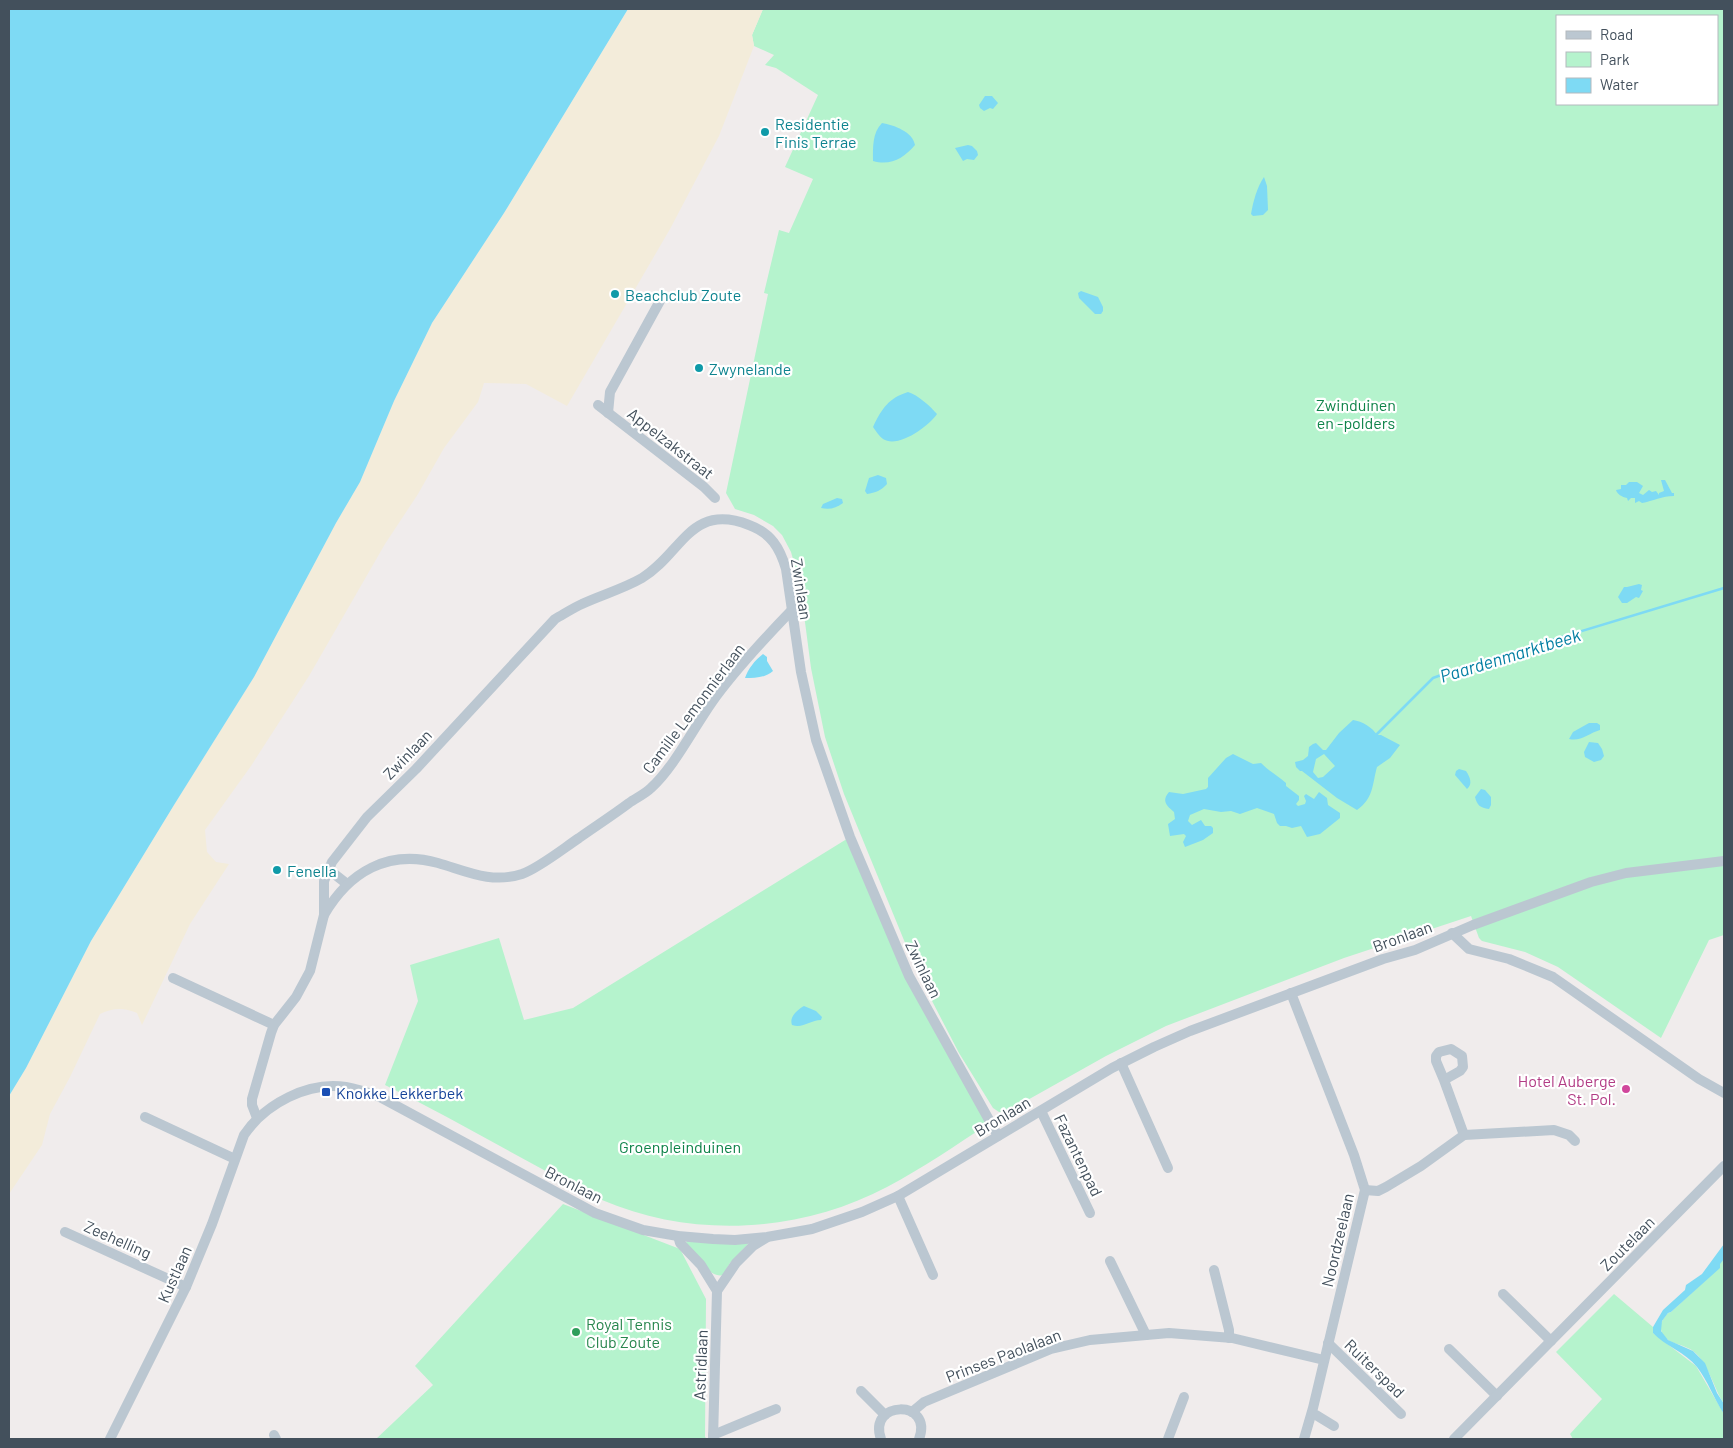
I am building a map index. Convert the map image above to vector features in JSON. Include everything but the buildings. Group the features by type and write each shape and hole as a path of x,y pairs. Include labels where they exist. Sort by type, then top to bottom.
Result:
{"street":[{"name":"Appelzakstraat","path":"608,413 610,392 661,299"},
{"name":"Appelzakstraat","path":"598,406 704,487 715,498"},
{"name":"Zwinlaan","path":"257,1118 252,1105 252,1099 274,1025 303,986 310,971 324,915 324,881 328,869 367,817 416,769 550,624 561,615 582,604 642,578 657,567 686,536 700,526 721,518 762,531 771,538 782,556 786,570 800,672 816,740 850,838 909,976 998,1136"},
{"name":"Camille Lemonnierlaan","path":"324,915 332,901 347,884 381,863 398,859 416,858 438,863 469,874 496,878 522,874 550,858 651,788 669,767 720,691 791,611"},
{"path":"1452,933 1592,882 1626,873 1724,861"},
{"path":"328,869 347,884"},
{"name":"Bronlaan","path":"257,1118 280,1101 310,1089 344,1086 380,1097 595,1213 643,1230 678,1236 735,1240 767,1237 812,1228 862,1212 898,1196 1121,1063 1190,1031 1291,992 1383,959 1415,950 1452,933 1469,949 1509,959 1553,977 1699,1079 1724,1090"},
{"path":"173,978 274,1025"},
{"name":"Noordzeelaan","path":"1291,992 1354,1155 1365,1190 1312,1414 1304,1439"},
{"path":"1121,1063 1168,1168"},
{"path":"1444,1080 1464,1135"},
{"name":"Fazantenpad","path":"1040,1111 1090,1213"},
{"path":"146,1117 235,1159"},
{"name":"Kustlaan","path":"110,1439 186,1286 212,1224 244,1135 257,1118"},
{"path":"1365,1190 1378,1190 1386,1187 1421,1166 1464,1135 1554,1130 1569,1134 1575,1140"},
{"name":"Zoutelaan","path":"1454,1439 1723,1168"},
{"path":"898,1196 933,1276"},
{"name":"Zeehelling","path":"65,1232 186,1286"},
{"path":"678,1236 680,1244 701,1265 717,1291 736,1263 753,1246 767,1237"},
{"path":"1110,1261 1146,1335"},
{"path":"1214,1270 1229,1330 1229,1338"},
{"name":"Astridlaan","path":"713,1437 717,1291"},
{"path":"1503,1294 1551,1341"},
{"name":"Prinses Paolalaan","path":"912,1412 924,1402 1051,1349 1090,1340 1169,1334 1229,1338 1324,1360"},
{"name":"Ruiterspad","path":"1328,1343 1401,1414"},
{"path":"1449,1349 1497,1396"},
{"path":"860,1391 885,1415"},
{"path":"1168,1439 1184,1397"},
{"path":"881,1439 879,1427 885,1415 898,1408 906,1409 918,1417 921,1423 921,1439"},
{"path":"713,1437 776,1409"},
{"path":"1312,1414 1334,1426"}],"green space":[{"name":"Zwinduinen en -polders","path":"763,9 1724,9 1724,935 1709,940 1661,1038 1558,967 1525,952 1482,941 1479,938 1471,916 1344,958 1166,1026 1106,1056 1006,1112 999,1112 993,1108 959,1053 917,972 844,794 825,737 811,668 800,584 791,552 782,535 773,526 754,515 735,509 726,493 768,294 764,293 779,230 789,233 813,179 785,167 818,95 776,68 765,65 774,55 754,46 752,35"},
{"name":"Groenpleinduinen","path":"850,837 909,976 990,1123 887,1187 854,1202 819,1214 783,1222 709,1225 673,1221 637,1213 572,1186 385,1085 418,1001 410,965 499,938 524,1020 573,1008"},
{"name":"Royal Tennis Club Zoute","path":"563,1204 680,1249 706,1299 705,1437 707,1439 376,1439 433,1385 415,1366"},
{"path":"687,1241 748,1244 730,1263 723,1275 718,1275 712,1273 702,1264 686,1243"},
{"path":"1724,1259 1724,1404 1703,1362 1689,1348 1666,1338 1661,1330 1661,1325 1668,1313 1719,1268 1719,1264"},
{"path":"1614,1294 1653,1327 1653,1333 1696,1366 1724,1414 1724,1439 1573,1439 1570,1434 1602,1399 1556,1352"}],"sand":[{"path":"628,9 763,9 752,35 754,46 719,136 670,229 567,406 526,384 484,383 478,402 444,448 418,494 385,544 309,676 251,766 205,830 207,852 216,862 229,864 190,924 142,1025 137,1013 127,1010 114,1009 100,1014 50,1114 42,1145 9,1194 9,1096 26,1068 91,941 254,677 336,523 360,482 394,401 432,323 504,213"}],"water":[{"path":"9,9 628,9 504,213 432,323 394,401 360,482 336,523 254,677 91,941 26,1068 9,1096"},
{"path":"985,96 992,96 998,103 993,109 990,108 984,111 980,108 979,105"},
{"path":"882,123 897,127 914,140 915,145 906,154 891,162 873,161 876,131"},
{"path":"968,145 977,151 978,155 974,160 967,159 963,161 955,148"},
{"path":"1264,177 1267,186 1268,210 1263,215 1253,216 1251,214 1254,200"},
{"path":"1081,291 1098,297 1103,307 1101,314 1095,314 1079,298 1078,293"},
{"path":"908,392 924,401 937,414 920,430 905,439 889,441 883,439 873,427 876,420 891,401 901,394"},
{"path":"878,475 886,478 887,484 878,491 867,494 865,491 869,478"},
{"path":"1661,480 1665,480 1674,496 1635,503 1635,498 1631,498 1628,501 1627,498 1617,493 1616,490 1621,489 1621,485 1637,482 1643,486 1639,493 1643,495 1649,490 1652,492 1656,491 1659,495 1659,493 1664,491"},
{"path":"837,498 842,499 843,503 833,508 821,508 823,504"},
{"path":"1642,585 1641,590 1643,591 1639,598 1636,597 1627,603 1622,603 1618,597 1624,587"},
{"path":"763,654 767,657 767,661 773,671 756,678 745,678 752,665"},
{"path":"1353,720 1363,723 1370,727 1377,735 1381,735 1400,745 1390,758 1377,767 1367,801 1357,810 1337,798 1296,767 1295,762 1303,760 1308,756 1309,747 1316,743 1323,750 1326,750 1339,733","holes":["1324,754 1335,766 1323,777 1318,778 1313,772 1316,759"]},
{"path":"1589,723 1597,723 1600,725 1600,730 1581,738 1569,739 1573,732"},
{"path":"1589,742 1598,743 1602,749 1604,756 1601,760 1594,762 1585,757 1584,752"},
{"path":"1233,754 1253,764 1261,763 1283,780 1286,786 1299,796 1296,804 1298,806 1305,804 1304,796 1306,794 1314,799 1319,792 1327,798 1328,805 1340,813 1340,818 1320,834 1307,837 1301,826 1292,828 1280,826 1274,814 1257,808 1240,814 1231,811 1221,812 1204,809 1190,815 1188,821 1192,825 1201,820 1205,826 1213,828 1213,833 1203,840 1185,847 1183,842 1186,836 1184,834 1170,836 1168,824 1175,819 1174,812 1169,808 1165,798 1169,792 1183,794 1206,789 1208,787 1208,778 1226,758"},
{"path":"1459,769 1466,771 1470,778 1470,785 1467,789 1455,775"},
{"path":"1481,789 1485,790 1491,797 1489,809 1481,807 1476,800 1475,797"},
{"path":"804,1006 816,1011 822,1017 821,1020 800,1026 792,1025 791,1022 796,1012"},
{"path":"1724,1244 1724,1259 1720,1264 1720,1268 1668,1313 1662,1321 1661,1331 1668,1340 1693,1351 1705,1363 1717,1393 1724,1404 1724,1414 1697,1367 1687,1357 1658,1338 1653,1333 1653,1327 1663,1310 1685,1290 1686,1285 1702,1274"}],"waterway":[{"name":"Paardenmarktbeek","path":"1376,735 1433,678 1463,667 1724,588"}],"place":[{"name":"Residentie Finis Terrae","path":"765,132"},
{"name":"Beachclub Zoute","path":"615,294"},
{"name":"Zwynelande","path":"699,368"},
{"name":"Fenella","path":"277,870"},
{"name":"Hotel Auberge St. Pol.","path":"1626,1089"},
{"name":"Knokke Lekkerbek","path":"326,1092"},
{"name":"Royal Tennis Club Zoute","path":"576,1332"}]}
